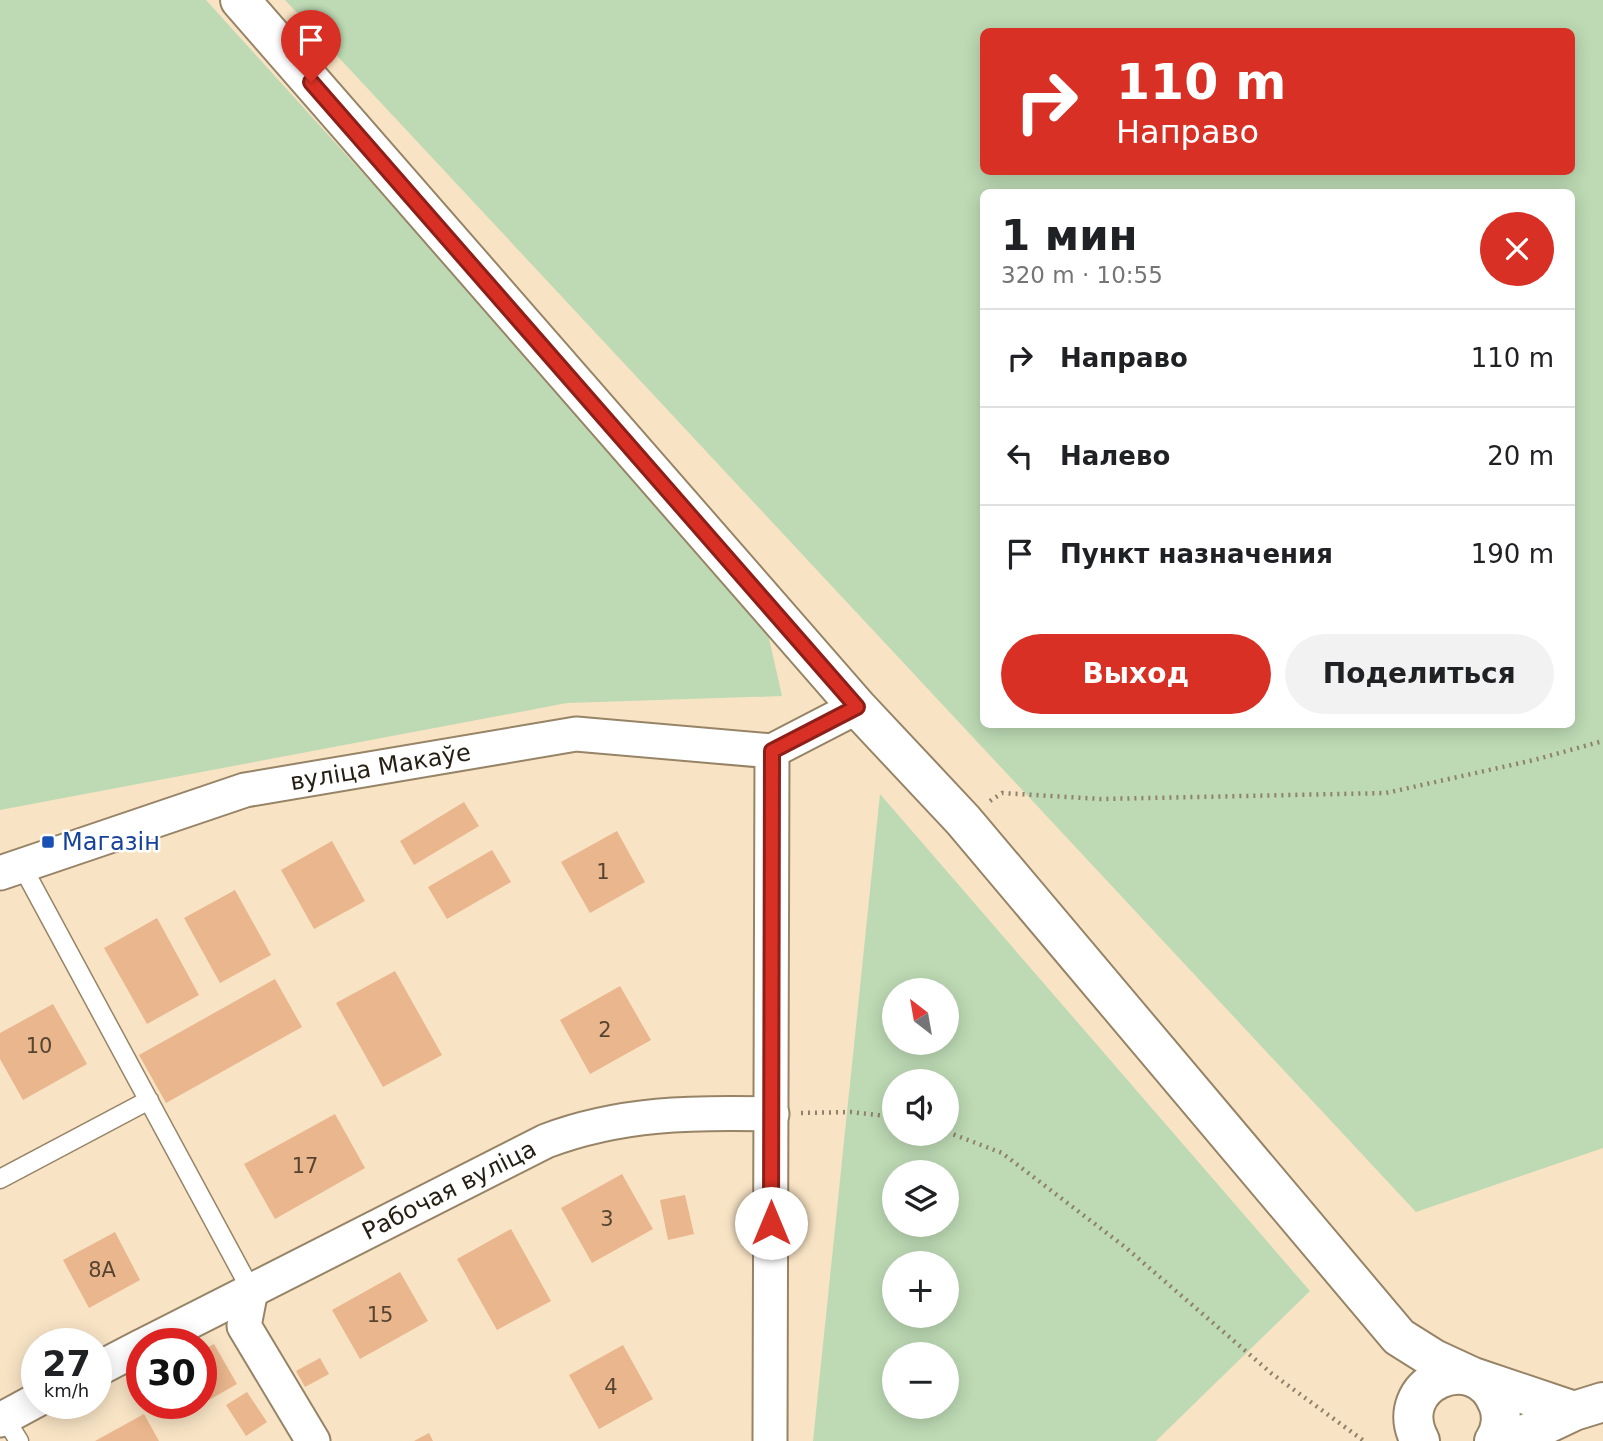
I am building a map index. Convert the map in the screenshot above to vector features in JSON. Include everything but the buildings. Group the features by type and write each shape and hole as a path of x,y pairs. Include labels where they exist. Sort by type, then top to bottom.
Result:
{"main road":[{"path":"240,0 857,707 963,820 1399,1337 1434,1359 1473,1377 1495,1395 1500,1409 1500,1423 1494,1441"},
{"path":"1399,1337 1413,1390 1415,1433"},
{"path":"1415,1433 1416,1402 1423,1390 1433,1381 1446,1376 1460,1374 1589,1406"},
{"path":"1511,1441 1589,1406"}],"street":[{"path":"770,1441 772,751 857,707"},
{"name":"вуліца Макаўе","path":"11,870 246,790 576,733 772,751"},
{"name":"Рабочая вуліца","path":"177,1328 545,1141 578,1129 646,1116 772,1114"},
{"path":"251,1290 244,1326 313,1441"}],"lane":[{"path":"11,870 149,1100 251,1290"},
{"path":"0,1179 149,1100"}],"path":[{"path":"963,820 1002,793 1101,799 1386,793 1534,760 1603,741"},
{"path":"772,1114 851,1112 882,1116"},
{"path":"959,1137 1002,1153 1125,1247 1271,1373 1364,1441"}],"green space":[{"path":"0,0 206,0 764,616 782,696 567,703 0,810"},
{"path":"285,0 1603,0 1603,1148 1416,1212"},
{"path":"880,794 1310,1291 1156,1441 813,1441"}],"place":[{"name":"Магазін","path":"48,842"}],"route":[{"path":"311,82 857,707 772,751 771,1223"}]}
